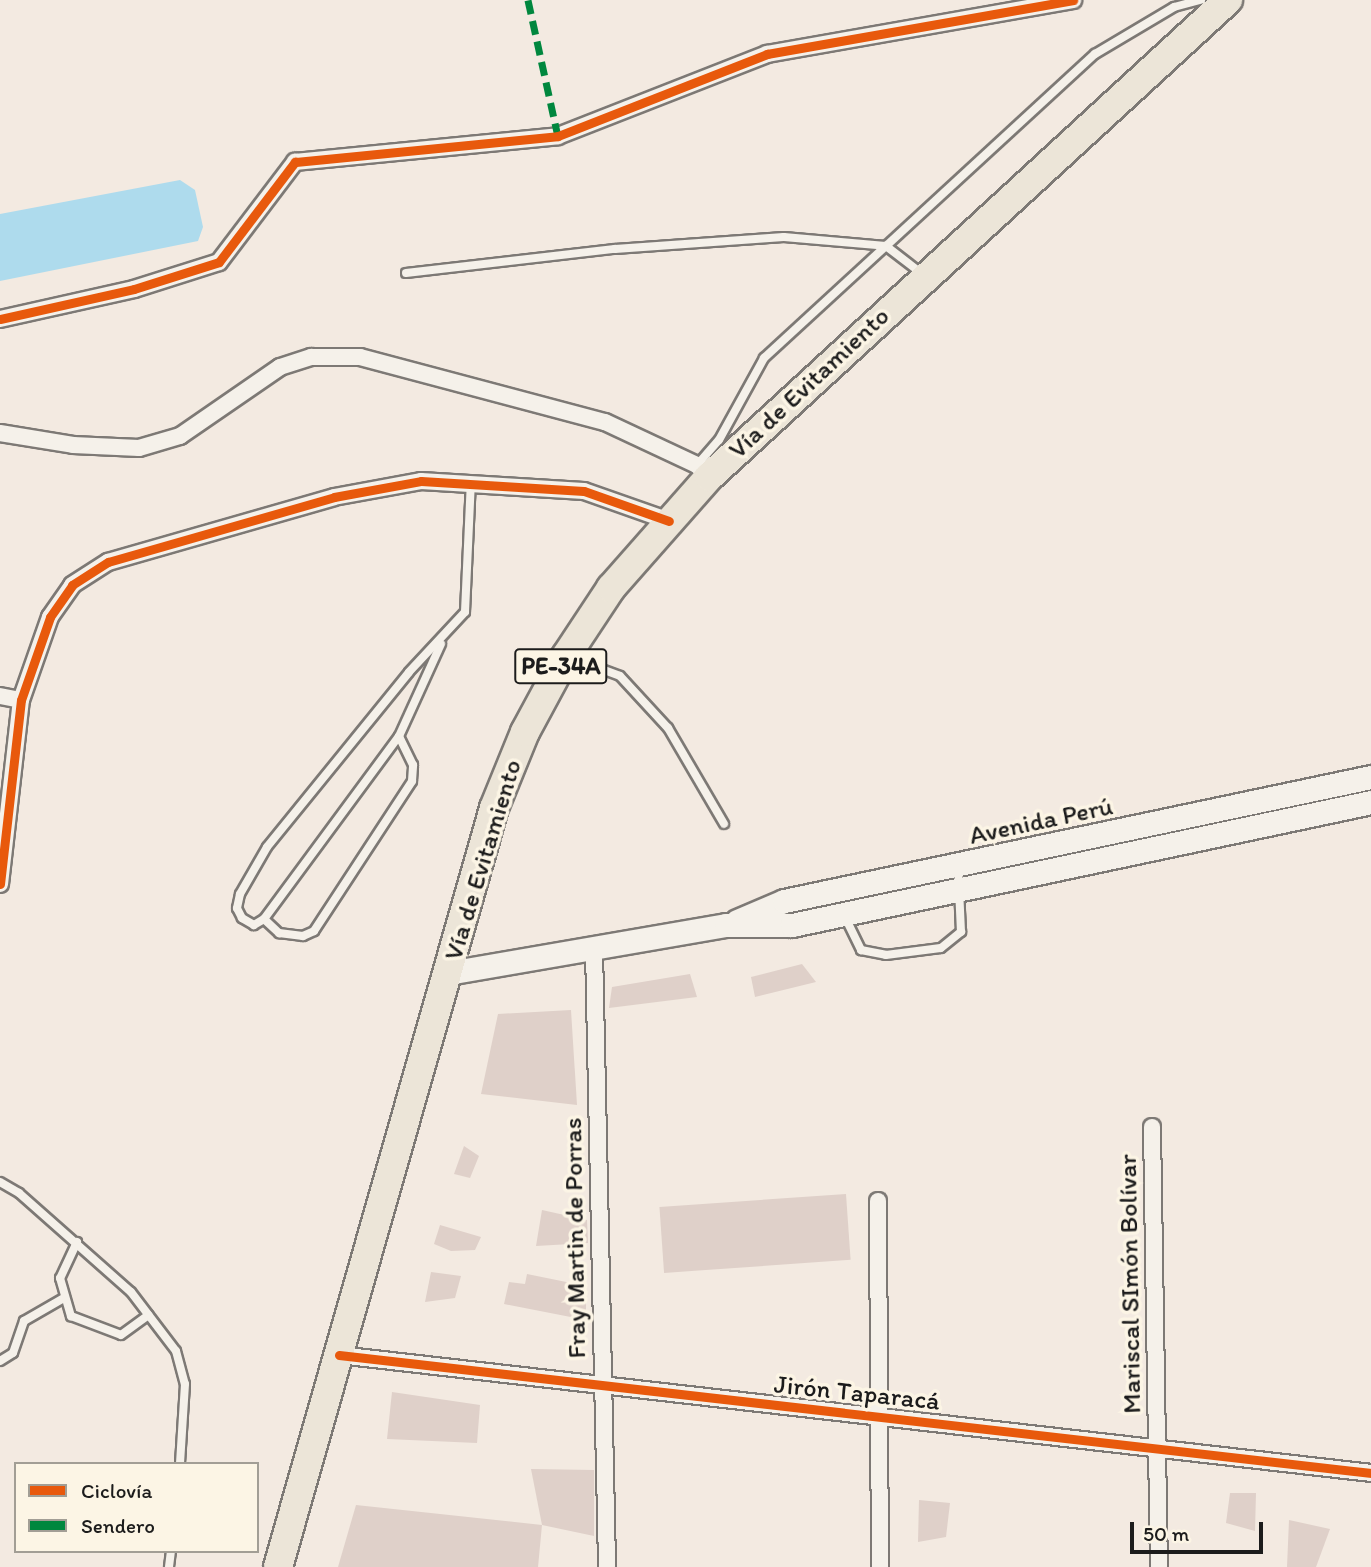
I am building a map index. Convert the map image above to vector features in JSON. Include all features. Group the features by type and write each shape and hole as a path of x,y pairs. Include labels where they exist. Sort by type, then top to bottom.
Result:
{"highway":[{"name":"Vía de Evitamiento","path":"278,1567 494,808 525,732 566,656 611,588 669,521 703,471 1228,0"}],"main road":[{"name":"Avenida Perú","path":"726,925 784,901 958,867 1371,777"},
{"name":"Avenida Perú","path":"448,973 726,925 792,925 961,892 1371,802"}],"street":[{"path":"0,319 134,289 219,262 295,162 558,136 767,54 1073,0"},
{"path":"0,433 73,445 139,448 180,436 280,367 311,357 360,357 606,422 703,471"},
{"path":"0,884 4,781 20,700 50,617 72,585 108,562 334,497 421,481 584,491 669,521"},
{"path":"0,696 20,700"},
{"name":"Fray Martin de Porras","path":"594,949 607,1567"},
{"name":"Mariscal SImón Bolívar","path":"1152,1127 1159,1567"},
{"path":"878,1201 880,1567"},
{"name":"Jirón Taparacá","path":"339,1355 1371,1473"}],"lane":[{"path":"703,471 764,358 1095,54 1174,7 1201,0"},
{"path":"406,273 615,249 784,237 886,246 924,275"},
{"path":"441,643 399,736 264,919 254,925 237,908 245,879 401,682 441,643 464,612 471,482"},
{"path":"566,656 620,676 668,728 724,824"},
{"path":"264,919 279,933 303,936 314,931 412,781 413,765 399,736"},
{"path":"843,889 844,914 861,950 886,955 941,948 961,932 958,867"},
{"path":"0,1182 77,1242 149,1315 176,1352 186,1384 180,1462"},
{"path":"77,1242 60,1278 71,1315 121,1335 149,1315"},
{"path":"0,1361 13,1353 24,1321 64,1298"}],"water":[{"path":"180,180 195,190 203,227 198,241 0,281 0,214"}],"building":[{"path":"802,964 816,982 755,997 751,977"},
{"path":"690,974 697,997 609,1008 612,987"},
{"path":"571,1010 577,1105 481,1094 498,1014"},
{"path":"464,1146 479,1156 470,1178 454,1174"},
{"path":"846,1194 851,1260 664,1273 659,1207"},
{"path":"542,1210 587,1220 588,1243 536,1246"},
{"path":"440,1225 481,1237 475,1250 451,1251 434,1244"},
{"path":"431,1272 461,1276 455,1298 425,1302"},
{"path":"527,1274 586,1286 586,1320 504,1304 509,1282 525,1284"},
{"path":"392,1392 480,1405 477,1443 387,1439"},
{"path":"531,1469 594,1470 594,1536 542,1525"},
{"path":"1230,1493 1256,1493 1255,1531 1226,1523"},
{"path":"919,1500 950,1503 946,1537 918,1542"},
{"path":"356,1505 542,1525 538,1567 338,1567"},
{"path":"1289,1520 1330,1529 1316,1567 1287,1567"}],"marked path":[{"path":"528,0 558,136"}],"cycle path":[{"path":"0,319 134,289 219,262 295,162 558,136 767,54 1073,0"},
{"path":"0,884 21,700 50,617 72,585 108,562 334,497 421,481 584,491 669,521"},
{"path":"339,1355 1371,1473"}]}
